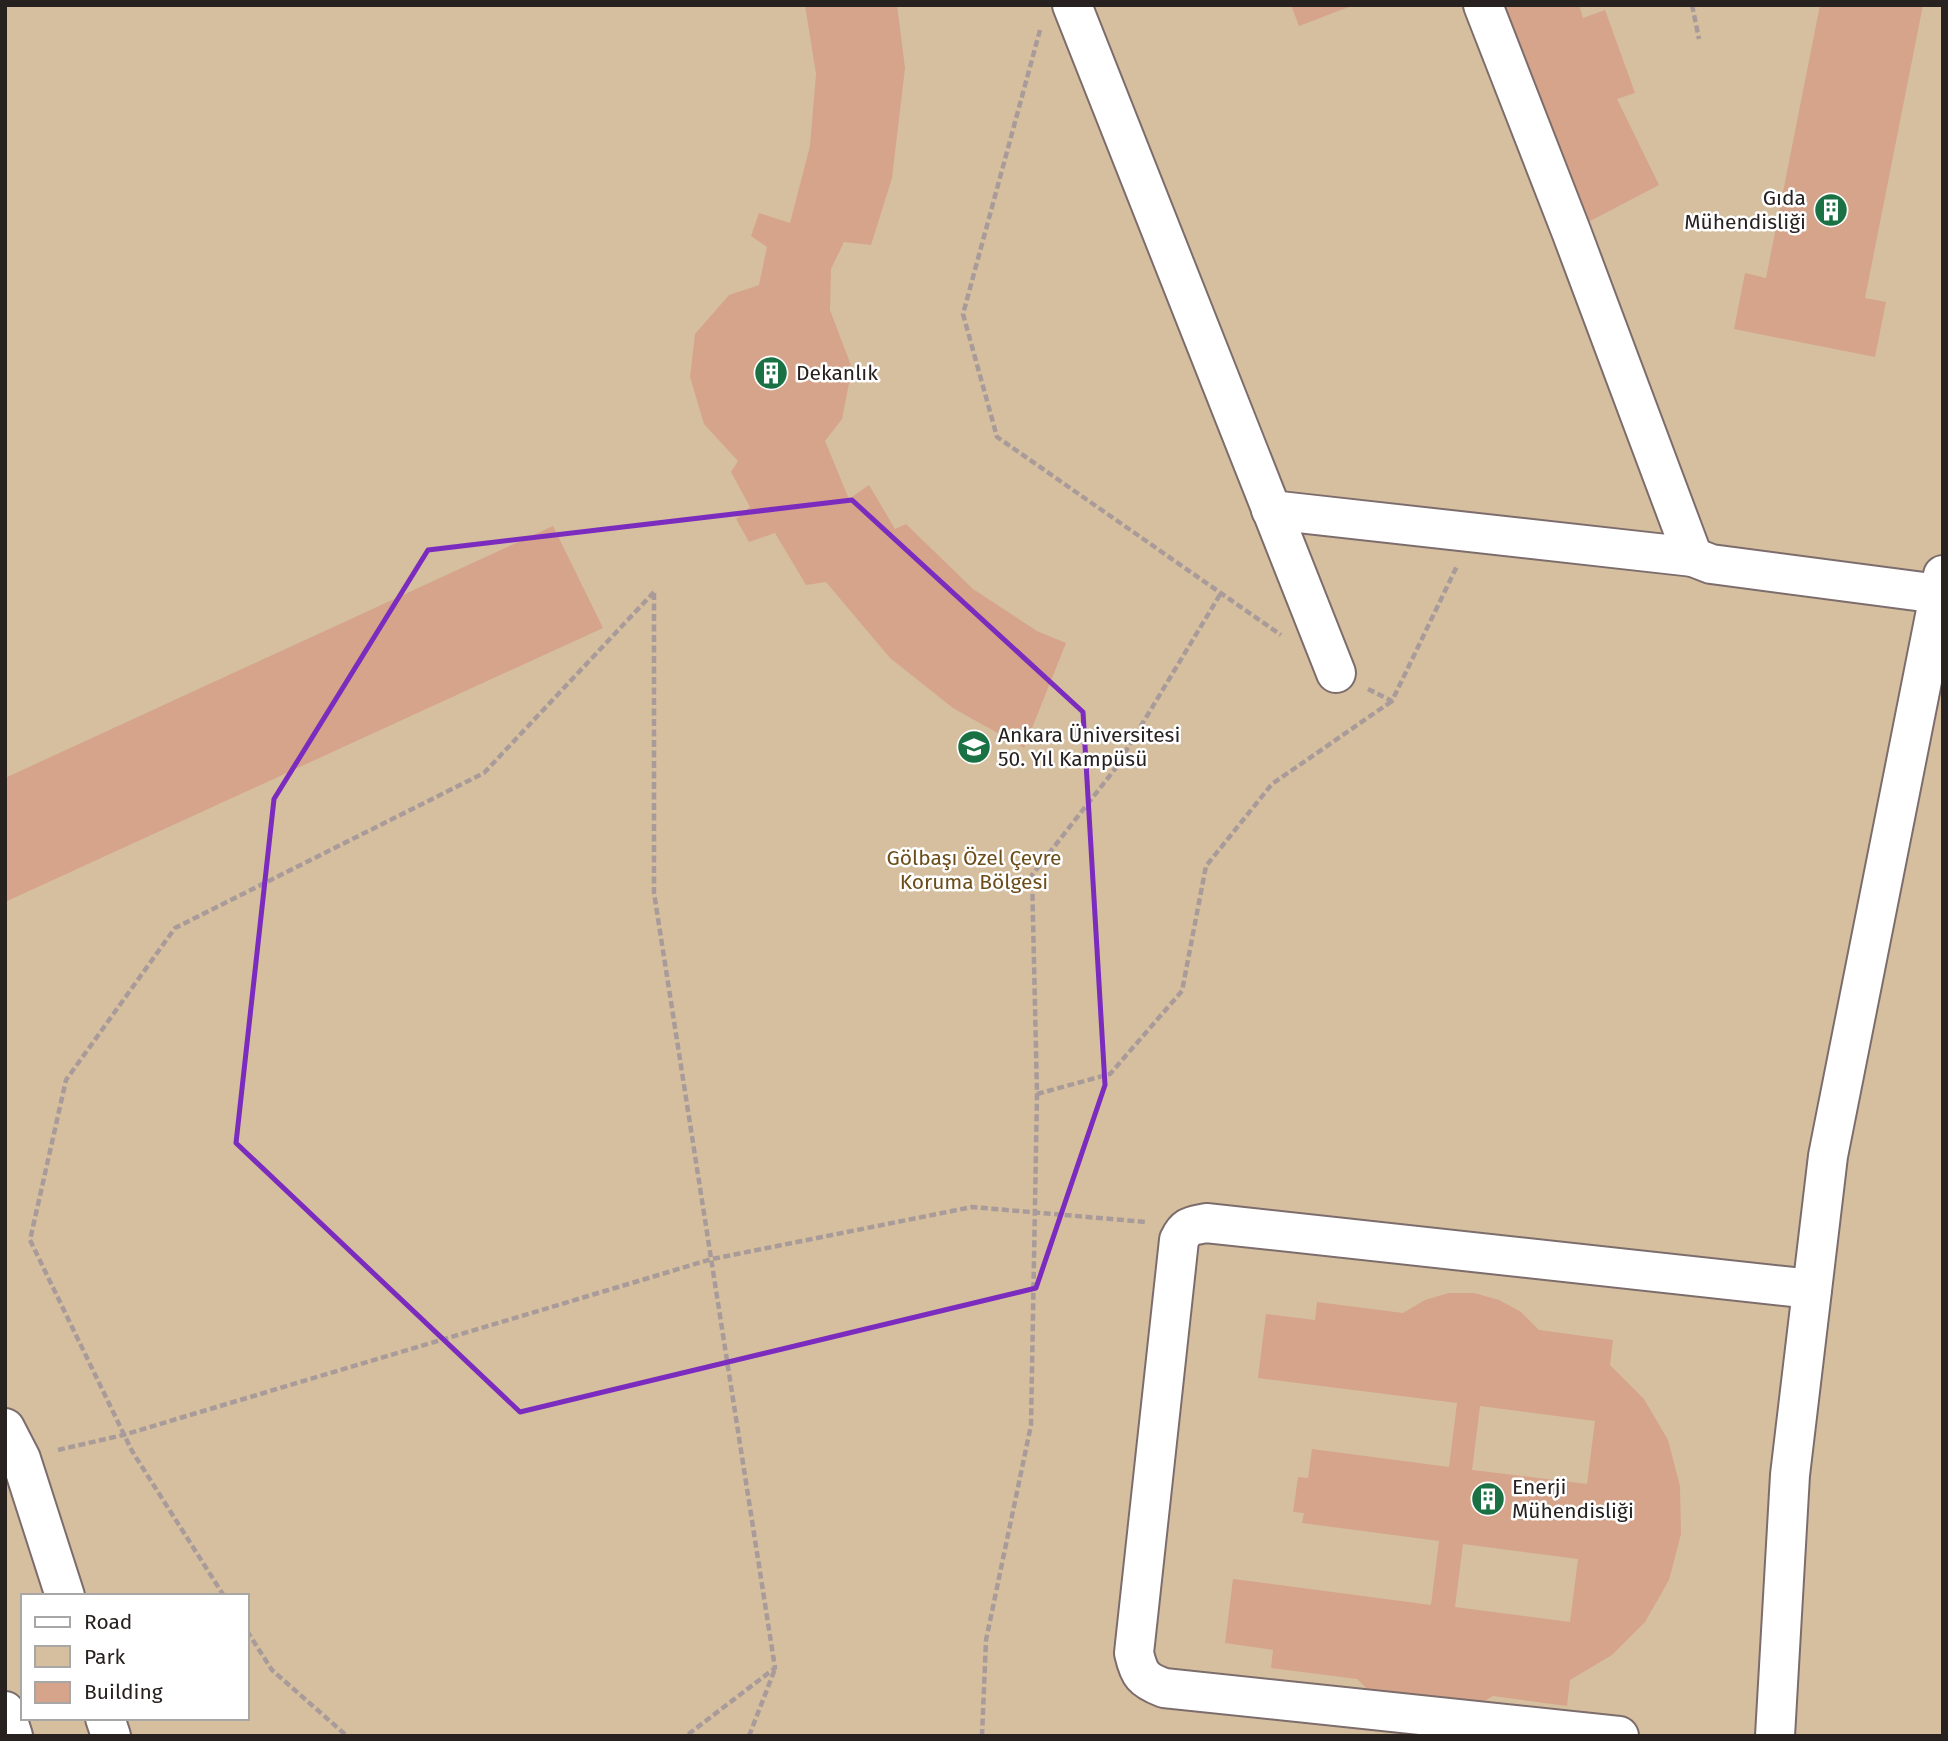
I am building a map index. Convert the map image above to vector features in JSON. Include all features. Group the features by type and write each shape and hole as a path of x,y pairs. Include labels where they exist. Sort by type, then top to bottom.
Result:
{"street":[{"path":"1483,5 1693,557"},
{"path":"1058,12 1271,510 1336,673"},
{"path":"1271,510 1693,557 1711,564 1941,584 1828,1156 1790,1475 1775,1736"},
{"path":"1619,1736 1164,1688 1140,1675 1134,1653 1180,1240 1184,1230 1206,1223 1220,1224 1812,1289"},
{"path":"13,1443 64,1594"},
{"path":"5,1711 13,1736"}],"path":[{"path":"1692,5 1699,39"},
{"path":"1058,12 963,314 997,437 1290,641"},
{"path":"1037,1094 1110,1073 1182,991 1206,866 1272,784 1392,701 1474,532"},
{"path":"223,1594 123,1435 30,1240 66,1080 175,928 484,774 654,592 654,893 775,1668 749,1736"},
{"path":"982,1736 986,1640 1031,1425 1037,1094 1032,875 1115,769 1221,593"},
{"path":"1336,673 1392,701"},
{"path":"13,1443 123,1435 712,1259 972,1208 1192,1226"},
{"path":"248,1633 272,1670 346,1736"},
{"path":"686,1736 775,1668"}],"highlighted area":[{"path":"852,500 1083,712 1105,1085 1036,1288 520,1412 236,1143 274,799 428,550"}],"green space":[{"name":"Gölbaşı Özel Çevre Koruma Bölgesi","path":"5,5 1943,5 1943,1736 5,1736"}],"building":[{"name":"Dekanlık","path":"805,5 897,5 905,68 892,178 871,245 844,242 831,269 830,310 852,368 842,419 825,441 849,499 869,485 895,529 906,524 973,589 1037,631 1066,643 1024,748 953,708 890,658 826,582 806,585 775,533 749,542 736,519 750,507 731,472 738,461 704,424 690,377 695,334 729,295 759,285 767,247 751,236 759,213 790,223 810,146 816,74"},
{"path":"1291,5 1354,5 1299,26"},
{"path":"1483,5 1579,5 1583,18 1605,10 1635,93 1617,99 1659,185 1571,231"},
{"name":"Gıda Mühendisliği","path":"1820,5 1923,5 1865,298 1886,302 1875,357 1734,329 1745,273 1766,278"},
{"path":"553,526 603,628 5,902 5,778"},
{"name":"Enerji Mühendisliği","path":"1449,1293 1474,1293 1499,1300 1521,1312 1539,1330 1613,1340 1610,1365 1644,1399 1668,1440 1680,1486 1681,1534 1669,1580 1645,1622 1612,1655 1570,1680 1567,1706 1493,1696 1471,1709 1375,1697 1357,1679 1271,1668 1273,1650 1225,1643 1233,1579 1431,1605 1439,1541 1302,1523 1304,1513 1293,1512 1298,1477 1308,1478 1312,1449 1449,1467 1457,1403 1258,1378 1266,1314 1315,1320 1317,1302 1403,1313 1425,1300","holes":["1480,1406 1595,1421 1587,1484 1472,1470","1463,1544 1578,1559 1570,1622 1455,1607"]}],"place":[{"name":"Gıda Mühendisliği","path":"1831,210"},
{"name":"Dekanlık","path":"771,373"},
{"name":"Ankara Üniversitesi 50. Yıl Kampüsü","path":"974,747"},
{"name":"Enerji Mühendisliği","path":"1488,1499"}]}
